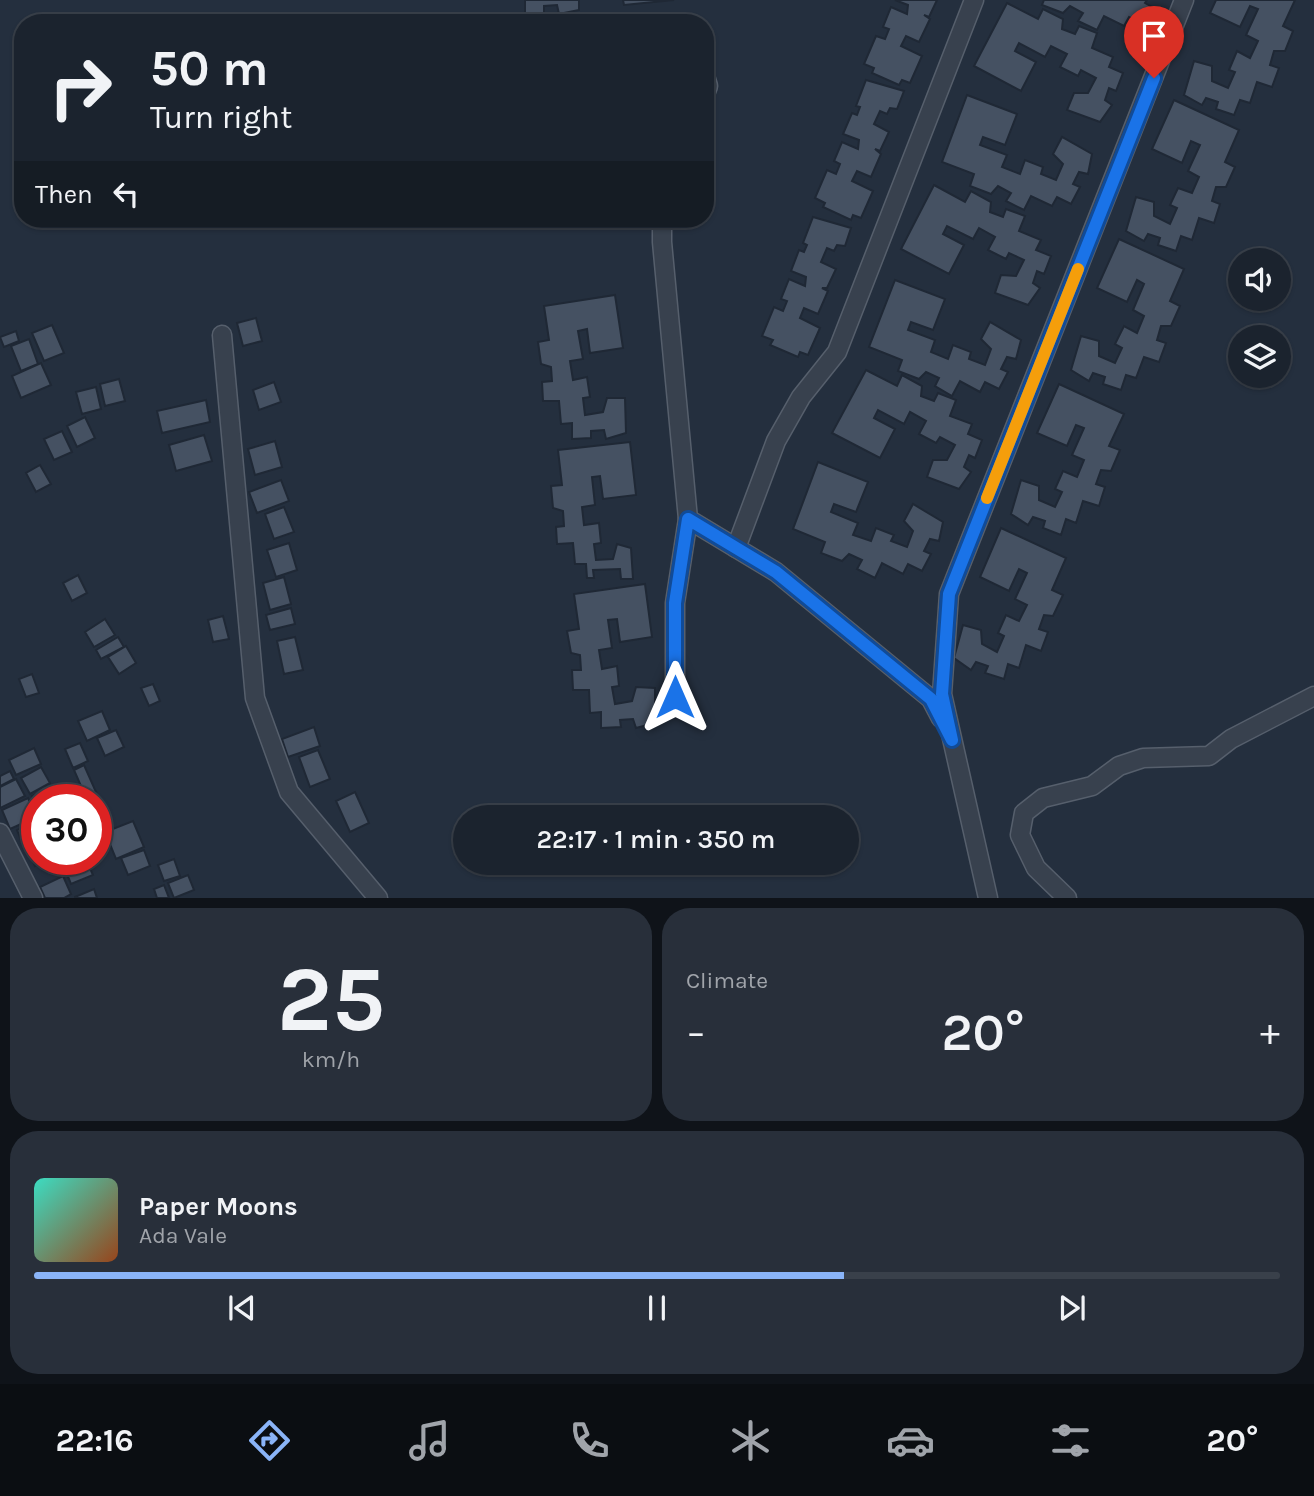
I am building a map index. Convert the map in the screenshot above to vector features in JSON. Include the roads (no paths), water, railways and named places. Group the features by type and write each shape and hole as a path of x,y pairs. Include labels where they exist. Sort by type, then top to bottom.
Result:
{"street":[{"path":"736,548 776,441 801,397 837,352 974,0"},
{"path":"988,898 942,694 949,594 1184,0"},
{"path":"662,228 688,519 675,603 675,697"},
{"path":"222,335 256,698 289,792 378,898"},
{"path":"688,519 776,572 931,699 952,740"},
{"path":"1067,898 1036,868 1020,835 1024,813 1043,797 1092,786 1119,766 1143,758 1209,756 1231,739 1314,696"},
{"path":"0,833 33,898"}]}
